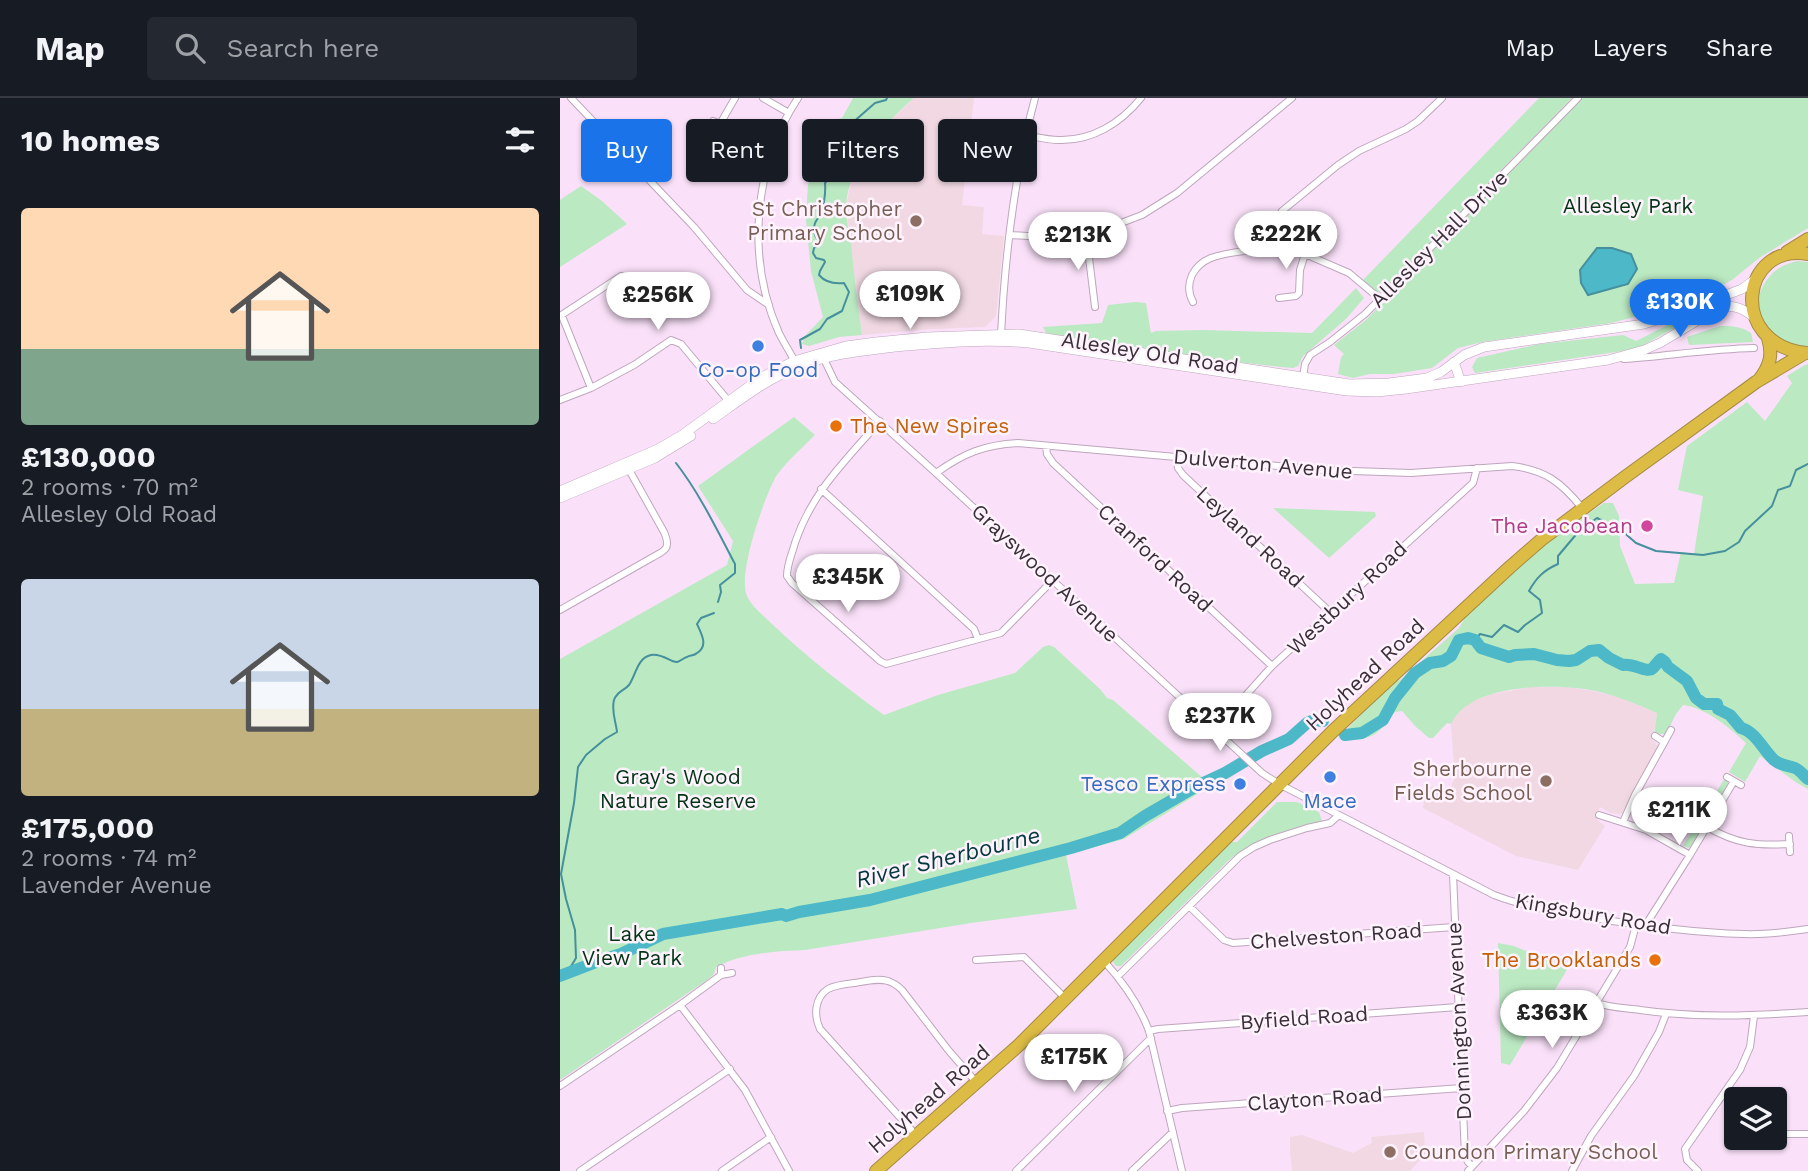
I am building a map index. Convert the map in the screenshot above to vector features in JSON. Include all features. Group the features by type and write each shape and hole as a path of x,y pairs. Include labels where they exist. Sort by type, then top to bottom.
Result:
{"highway":[{"path":"1807,353 1785,349 1768,338 1755,318 1752,297 1756,278 1768,264 1808,239"},
{"path":"1781,256 1793,253 1808,254"},
{"name":"Holyhead Road","path":"1756,382 1767,368 1771,357 1768,338"},
{"name":"Holyhead Road","path":"876,1171 1019,1045 1337,726 1510,567 1582,508 1756,382 1807,353"}],"main road":[{"name":"Allesley Old Road","path":"1161,359 1349,384 1427,378 1441,372 1464,355 1484,347 1644,324 1742,289 1756,278"},
{"name":"Allesley Old Road","path":"560,498 627,467 795,364 876,342 1019,334 1347,391 1387,391 1608,360 1660,343 1727,305 1738,307 1755,318"},
{"path":"1454,362 1461,382"},
{"name":"Allesley Old Road","path":"560,491 627,467"}],"street":[{"path":"571,98 694,227 747,290 769,305"},
{"path":"723,119 735,98"},
{"path":"763,98 789,113"},
{"path":"795,364 769,305 762,275 759,242 760,207 771,156 798,98"},
{"path":"1030,119 1035,98"},
{"path":"1037,137 1058,140 1089,136 1115,123 1141,98"},
{"path":"1010,235 1055,237 1086,233 1131,219 1167,201 1292,98"},
{"path":"1380,299 1349,273 1286,246 1277,238 1275,224 1282,211 1349,157 1406,129 1442,98"},
{"name":"Allesley Hall Drive","path":"1303,377 1310,355 1345,331 1380,299 1578,98"},
{"path":"1001,337 1017,182"},
{"path":"1086,233 1095,307"},
{"path":"1193,302 1189,283 1202,263 1215,256 1253,249 1277,238"},
{"path":"1279,298 1296,296 1298,293 1305,254"},
{"path":"591,388 561,316 621,276"},
{"path":"560,400 591,388 634,365 667,342 676,341 730,403"},
{"name":"Allesley Old Road","path":"1608,360 1754,348"},
{"name":"Grayswood Avenue","path":"822,355 835,382 1252,764 1279,784"},
{"path":"880,421 821,489 803,522 789,561 787,576 792,583 886,664 1001,633 1053,580"},
{"name":"Dulverton Avenue","path":"936,473 964,455 989,446 1018,443 1361,472 1411,473 1511,466 1542,473 1563,486 1582,508"},
{"name":"Cranford Road","path":"1046,446 1052,463 1272,666"},
{"name":"Leyland Road","path":"1176,457 1178,468 1183,475 1331,613"},
{"path":"560,610 653,558 667,546 664,532 627,467"},
{"name":"Westbury Road","path":"1215,730 1272,666 1473,482 1477,468"},
{"path":"821,489 974,629 978,639"},
{"path":"1623,822 1634,795 1671,730"},
{"path":"1655,737 1664,742"},
{"path":"1645,926 1734,781"},
{"name":"Kingsbury Road","path":"1279,784 1494,895 1514,902 1636,925 1717,933 1746,934 1808,929"},
{"path":"1599,815 1646,830 1690,855"},
{"path":"1118,976 1227,868 1254,847 1284,835 1330,823 1338,816"},
{"path":"1707,827 1743,843 1790,844"},
{"name":"Donnington Avenue","path":"1453,874 1465,1156 1470,1168"},
{"name":"Chelveston Road","path":"1189,906 1224,940 1233,943 1454,927"},
{"path":"1470,1168 1541,1090 1562,1061 1630,947 1636,925"},
{"path":"976,960 1024,957 1066,999"},
{"path":"1104,961 1138,1004 1150,1035 1182,1171"},
{"path":"560,1086 680,1005 721,971 732,973"},
{"path":"917,1137 820,1029 816,1020 817,1007 828,990 870,980 883,980 893,984 902,990 977,1083"},
{"path":"1597,1003 1666,1014 1698,1016 1808,1012"},
{"path":"680,1005 746,1090 789,1171"},
{"name":"Byfield Road","path":"1150,1035 1158,1029 1458,1007"},
{"path":"1572,1171 1591,1136 1634,1076 1666,1014"},
{"path":"1698,1171 1688,1160 1685,1149 1740,1070 1749,1047 1755,1016"},
{"path":"1016,1171 1150,1035"},
{"path":"580,1171 730,1069"},
{"name":"Clayton Road","path":"1167,1111 1462,1088"},
{"path":"1132,1171 1173,1132"},
{"path":"1787,1135 1808,1134"},
{"path":"722,1171 771,1137"}],"shaded area":[{"name":"St Christopher Primary School","path":"914,98 974,98 972,119 938,119 938,182 965,182 962,205 984,207 982,234 1004,236 996,316 985,327 862,335 846,205 851,183 924,182 924,119 892,119"},
{"name":"Sherbourne Fields School","path":"1531,687 1567,687 1593,691 1619,697 1657,713 1652,740 1658,748 1624,813 1611,813 1600,807 1595,818 1605,826 1578,870 1516,856 1423,808 1427,786 1450,789 1455,777 1451,724 1455,715 1474,701 1492,694"},
{"name":"Coundon Primary School","path":"1424,1132 1425,1154 1410,1171 1292,1171 1290,1137 1302,1135 1353,1153 1372,1143 1371,1137"}],"green space":[{"path":"853,98 914,98 891,119 838,119 842,118"},
{"path":"1539,98 1572,98 1379,294 1363,280"},
{"name":"Allesley Park","path":"1582,98 1808,98 1808,228 1759,258 1732,280 1673,307 1611,323 1458,348 1432,368 1353,378 1338,374 1344,354 1334,345 1367,319"},
{"path":"809,182 851,182 846,215 862,335 839,337 809,346 802,344 805,336 823,317 811,271 806,221"},
{"path":"581,186 627,224 560,267 560,200"},
{"path":"1797,261 1808,262 1808,349 1776,341 1763,323 1758,310 1759,296 1765,282 1781,267"},
{"path":"1356,288 1364,298 1346,319 1293,368 1108,344 1046,333 1043,327 1102,323 1108,305 1135,302 1146,303 1151,333 1202,330 1312,333"},
{"path":"1684,317 1691,319 1636,349 1475,373 1472,367 1477,358 1540,344 1623,335 1636,341"},
{"path":"1720,326 1747,331 1751,333 1753,342 1689,345 1687,337"},
{"path":"1808,364 1808,789 1760,756 1745,782 1729,772 1746,743 1725,725 1700,710 1683,705 1666,734 1654,734 1657,713 1612,695 1580,688 1538,687 1495,693 1476,700 1461,710 1451,724 1447,723 1433,738 1429,738 1416,727 1402,711 1395,712 1380,730 1370,737 1346,738 1348,728 1393,682 1400,680 1459,628 1471,608 1522,562 1604,503 1613,503 1619,516 1620,546 1635,584 1674,583 1681,552 1694,554 1703,496 1678,490 1687,446 1747,402 1765,421 1792,383 1787,376"},
{"path":"794,417 815,435 783,467 770,488 753,537 745,586 752,604 785,636 884,715 938,695 1015,673 1043,647 1049,645 1107,698 1113,700 1203,778 1209,787 1124,839 1066,855 1077,909 805,950 759,954 726,962 716,967 714,974 707,980 560,1080 560,659 727,565 733,541 698,486"},
{"path":"1273,508 1375,512 1376,516 1329,558"},
{"path":"1725,778 1728,782 1727,788 1693,844 1689,848 1683,846"},
{"path":"1277,802 1297,802 1319,812 1322,821 1273,835 1240,852 1121,966 1116,966 1114,958 1229,842 1237,842"},
{"path":"1498,943 1514,946 1568,968 1510,1065 1501,1063"}],"water":[{"path":"1597,248 1612,248 1631,254 1637,269 1628,284 1588,295 1581,283 1580,270"}],"waterway":[{"path":"801,348 800,340 820,329 827,319 842,311 849,292 844,283 830,282 819,275 825,262 816,258 813,253 814,248 819,245 814,228 822,211 825,183 830,177 829,166 841,163 842,159 835,151 836,147 843,143 840,137 843,131 875,103 887,98"},
{"path":"676,463 735,564 735,573 720,585 718,602"},
{"path":"1475,640 1480,634 1492,637 1504,625 1518,632 1542,613 1540,600 1529,591 1538,578 1558,564 1558,556 1579,531 1597,518 1621,530 1636,543 1656,551 1703,555 1725,551 1739,542 1745,531 1772,506 1778,490 1790,486 1796,470 1808,464"},
{"path":"567,973 576,958 575,930 561,874 578,767 586,755 617,732 613,712 614,700 629,685 643,660 655,655 677,662 696,654 703,647 697,624 701,618 714,613"},
{"name":"River Sherbourne","path":"1345,735 1362,733 1383,720 1395,698 1415,673 1430,663 1443,661 1451,656 1459,640 1475,640 1481,648 1509,657 1534,654 1569,661 1576,660 1590,651 1599,650 1623,665 1647,670 1653,668 1661,659 1687,681 1696,698 1704,704 1717,704 1718,709 1730,715 1741,728 1755,737 1774,760 1797,769 1808,779"},
{"name":"River Sherbourne","path":"560,976 621,954 663,934 782,914 786,916 870,900 1120,833 1195,787 1289,739 1307,723 1314,720 1323,721"}],"place":[{"name":"St Christopher Primary School","path":"916,221"},
{"name":"Co-op Food","path":"758,346"},
{"name":"The New Spires","path":"836,426"},
{"name":"The Jacobean","path":"1647,526"},
{"name":"Mace","path":"1330,777"},
{"name":"Sherbourne Fields School","path":"1546,781"},
{"name":"Tesco Express","path":"1240,784"},
{"name":"The Brooklands","path":"1655,960"},
{"name":"Coundon Primary School","path":"1390,1152"}],"park label":[{"name":"Gray's Wood Nature Reserve","path":"678,789"},
{"name":"Lake View Park","path":"632,946"}]}
